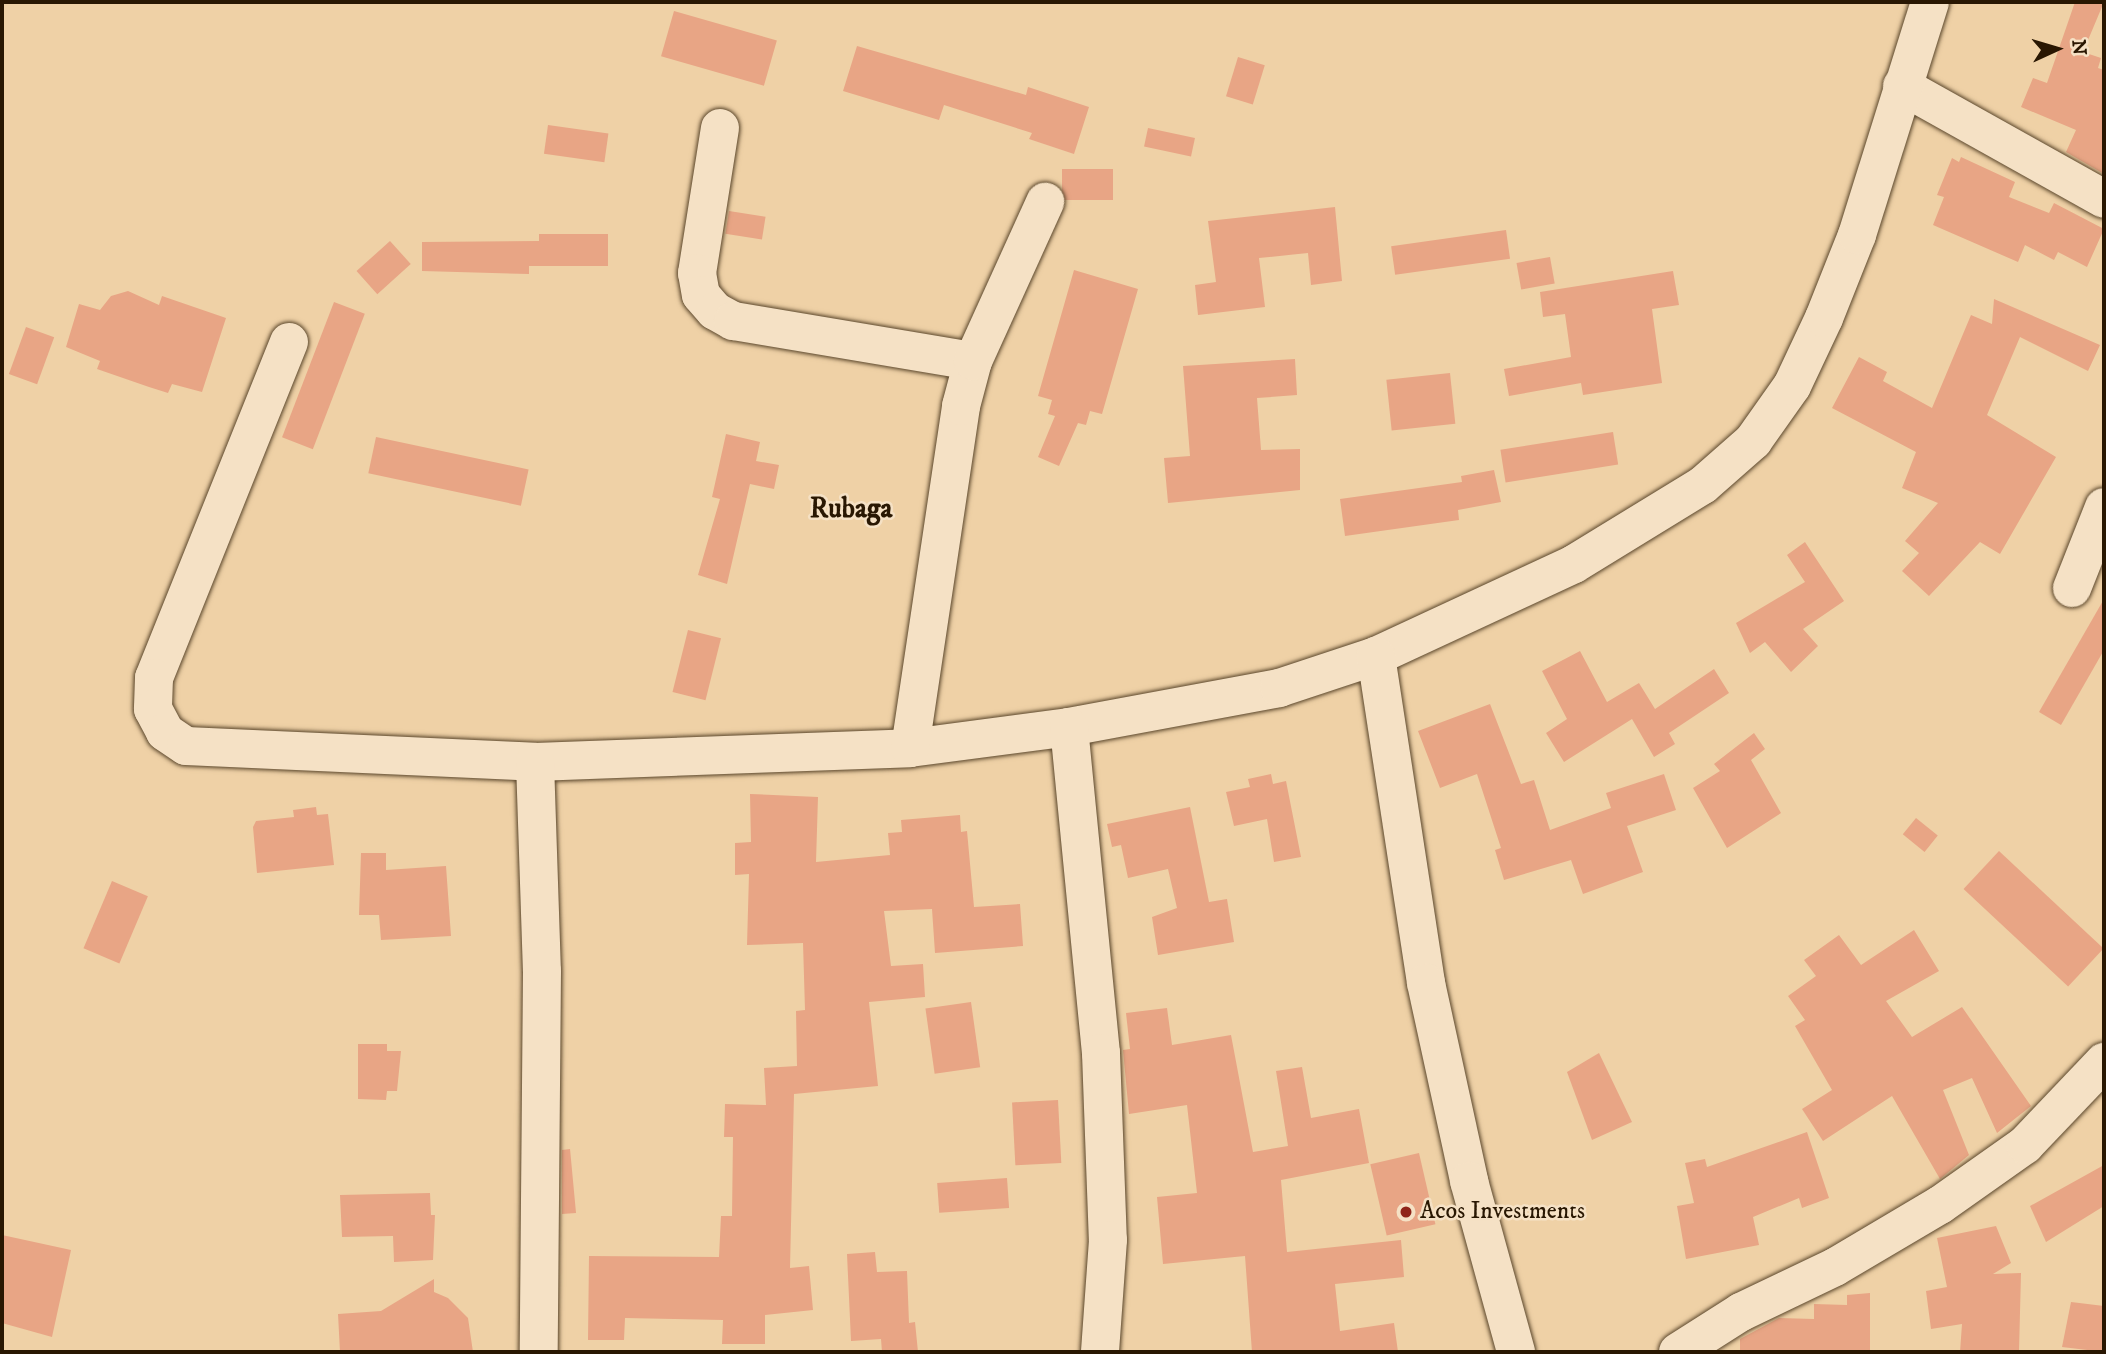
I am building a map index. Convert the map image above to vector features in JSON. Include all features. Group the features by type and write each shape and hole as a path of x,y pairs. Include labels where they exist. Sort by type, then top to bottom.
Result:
{"street":[{"path":"289,342 154,678 153,709 165,732 186,746 535,762 910,748 1069,727 1279,688 1376,656 1574,564 1703,485 1753,441 1792,386 1824,318 1857,235 1930,2"},
{"path":"1902,86 2104,199"},
{"path":"720,128 697,274 701,295 715,311 733,321 973,361"},
{"path":"910,748 961,406 973,361 1045,202"},
{"path":"2072,588 2104,508"},
{"path":"1376,656 1426,983 1469,1181 1516,1352"},
{"path":"1069,727 1101,1053 1108,1240 1100,1352"},
{"path":"535,762 542,971 539,1352"},
{"path":"1678,1352 1741,1312 1835,1267 1940,1205 2025,1145 2104,1062"}],"building":[{"path":"2075,2 2104,2 2083,52 2101,58 2098,68 2104,70 2104,174 2066,152 2076,130 2021,107 2033,78 2047,83"},
{"path":"674,11 777,40 764,86 661,56"},
{"path":"857,46 1026,95 1028,87 1089,107 1074,154 1029,139 1032,133 944,105 939,120 843,91"},
{"path":"1238,57 1265,65 1253,104 1226,96"},
{"path":"548,125 608,133 604,162 544,154"},
{"path":"1148,128 1195,138 1191,157 1144,147"},
{"path":"1961,157 2015,182 2009,197 2049,213 2054,203 2104,229 2087,267 2058,252 2054,260 2025,245 2018,262 1933,225 1944,197 1937,195 1952,158 1959,162"},
{"path":"1062,169 1113,169 1113,200 1062,200"},
{"path":"1335,207 1342,281 1311,285 1308,253 1259,258 1265,307 1198,315 1195,285 1216,282 1208,221"},
{"path":"729,211 766,217 762,240 725,234"},
{"path":"1506,230 1510,259 1395,275 1391,246"},
{"path":"539,234 608,234 608,266 529,266 529,274 422,271 422,242 539,241"},
{"path":"390,241 411,264 377,294 357,271"},
{"path":"1550,257 1555,284 1521,289 1517,263"},
{"path":"1074,270 1138,289 1102,414 1090,411 1086,425 1078,423 1059,466 1038,457 1055,416 1048,414 1052,400 1038,396"},
{"path":"1673,271 1679,305 1652,309 1662,383 1583,395 1581,383 1509,396 1504,369 1571,357 1565,314 1543,317 1540,292"},
{"path":"128,291 159,305 162,296 226,318 202,392 172,384 168,393 149,387 97,369 100,361 66,347 79,304 100,310 111,296"},
{"path":"1994,299 2100,345 2088,371 2020,337 1987,415 2056,457 2000,554 1980,542 1929,596 1902,571 1919,553 1905,541 1938,503 1902,488 1916,452 1832,408 1859,357 1887,372 1883,381 1932,408 1971,315 1992,324"},
{"path":"334,302 365,314 313,449 282,437"},
{"path":"26,327 54,337 37,384 9,374"},
{"path":"1295,359 1297,395 1257,398 1261,450 1300,449 1300,490 1168,503 1164,458 1190,456 1183,366"},
{"path":"1450,373 1455,424 1392,430 1386,380"},
{"path":"1613,432 1618,465 1506,482 1500,450"},
{"path":"726,434 760,442 756,461 779,465 774,489 750,484 727,584 698,575 720,499 712,497"},
{"path":"376,437 529,469 521,506 368,473"},
{"path":"1494,470 1501,502 1458,510 1459,520 1345,536 1340,499 1462,482 1461,476"},
{"path":"1805,542 1844,601 1803,629 1818,646 1791,672 1765,642 1750,653 1736,623 1805,582 1787,555"},
{"path":"2104,599 2104,650 2061,725 2039,712"},
{"path":"688,630 721,638 706,700 673,692"},
{"path":"1580,651 1607,702 1639,683 1655,709 1714,669 1729,693 1669,733 1675,744 1654,757 1632,719 1564,762 1546,733 1567,719 1542,671"},
{"path":"1490,704 1521,784 1534,780 1550,830 1611,808 1606,793 1664,774 1676,810 1627,826 1643,872 1583,894 1571,860 1504,880 1495,850 1501,848 1477,774 1440,788 1418,731"},
{"path":"1754,733 1765,749 1751,760 1781,813 1727,848 1693,788 1720,771 1714,764"},
{"path":"1271,774 1273,784 1286,781 1301,857 1274,862 1267,819 1234,826 1226,792 1250,787 1248,779"},
{"path":"750,794 818,797 816,862 890,855 888,833 902,832 901,820 960,815 961,832 967,831 974,907 1020,904 1023,946 935,953 932,909 884,911 891,966 923,964 925,997 869,1002 878,1086 794,1094 790,1268 809,1266 813,1310 765,1315 765,1344 722,1344 723,1320 625,1318 624,1340 588,1340 589,1256 719,1257 721,1216 732,1216 733,1137 724,1137 725,1104 766,1105 764,1068 797,1066 796,1011 805,1010 803,943 747,945 749,874 735,875 735,843 751,842"},
{"path":"316,807 317,815 328,814 334,865 257,873 253,827 256,821 294,817 293,810"},
{"path":"1190,807 1209,902 1227,899 1234,942 1158,955 1152,917 1177,908 1168,869 1128,878 1121,845 1112,847 1107,824"},
{"path":"1916,818 1938,836 1925,852 1903,834"},
{"path":"1999,851 2104,949 2068,987 1964,889"},
{"path":"361,853 386,853 386,870 446,866 451,936 381,940 379,915 359,915"},
{"path":"112,881 148,896 119,963 83,948"},
{"path":"1914,930 1939,971 1886,1001 1912,1037 1962,1007 2031,1106 1997,1133 1972,1078 1943,1090 1969,1155 1940,1179 1892,1096 1823,1141 1802,1109 1832,1090 1795,1026 1805,1020 1788,996 1816,976 1804,960 1839,935 1861,965"},
{"path":"971,1002 980,1067 935,1074 925,1008"},
{"path":"1167,1008 1172,1045 1231,1035 1253,1152 1288,1146 1276,1071 1302,1067 1311,1118 1359,1109 1369,1163 1281,1180 1287,1252 1401,1240 1404,1277 1335,1284 1340,1331 1394,1323 1398,1352 1252,1352 1245,1256 1163,1264 1157,1197 1197,1193 1187,1105 1129,1114 1123,1050 1130,1049 1126,1013"},
{"path":"358,1044 387,1044 387,1051 401,1051 397,1091 387,1091 386,1100 358,1099"},
{"path":"1599,1053 1632,1122 1592,1140 1567,1072"},
{"path":"1058,1100 1061,1163 1015,1165 1012,1102"},
{"path":"1807,1132 1829,1198 1802,1208 1799,1198 1753,1217 1759,1245 1686,1259 1677,1206 1694,1203 1685,1163 1705,1159 1707,1167"},
{"path":"570,1149 576,1213 562,1214 562,1150"},
{"path":"1419,1153 1435,1224 1387,1235 1370,1164"},
{"path":"2104,1165 2104,1206 2046,1242 2030,1206"},
{"path":"1007,1178 1009,1208 939,1213 937,1183"},
{"path":"430,1193 431,1215 435,1215 433,1260 394,1262 393,1236 342,1237 340,1195"},
{"path":"1996,1226 2011,1263 1993,1274 2021,1273 2019,1352 1960,1352 1962,1324 1931,1329 1926,1291 1947,1287 1937,1238"},
{"path":"2,1235 71,1250 52,1337 2,1323"},
{"path":"875,1252 877,1272 907,1271 909,1323 915,1322 918,1352 882,1352 881,1339 851,1341 847,1254"},
{"path":"434,1279 434,1292 448,1298 468,1318 473,1352 340,1352 338,1314 381,1311"},
{"path":"1870,1293 1870,1352 1740,1352 1740,1339 1779,1318 1814,1319 1814,1304 1847,1305 1847,1295"},
{"path":"2071,1302 2104,1306 2104,1352 2062,1347"}],"place":[{"name":"Acos Investments","path":"1406,1212"}],"district":[{"name":"Rubaga","path":"851,509"}]}
